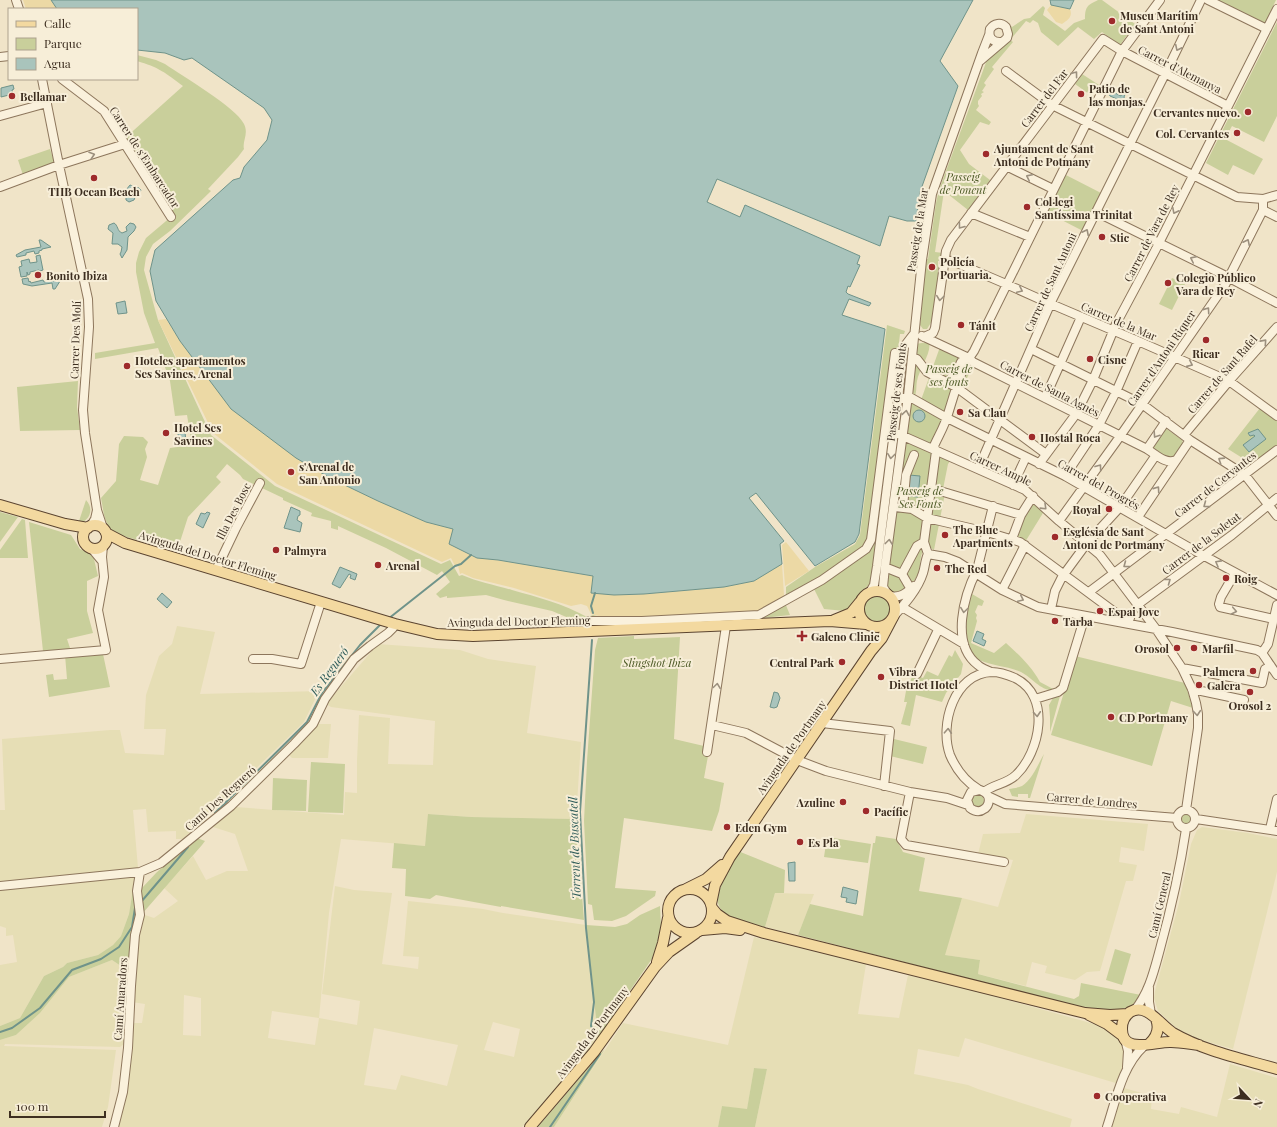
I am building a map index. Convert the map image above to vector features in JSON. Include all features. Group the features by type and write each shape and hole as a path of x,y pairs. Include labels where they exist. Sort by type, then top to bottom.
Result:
{"main road":[{"name":"Avinguda del Doctor Fleming","path":"0,505 87,530 98,526 124,543 388,622 436,634 473,636 830,621 868,625"},
{"name":"Avinguda del Doctor Fleming","path":"87,530 84,543 89,548 98,549 103,545 124,543"},
{"path":"103,545 106,540 105,532"},
{"path":"868,625 882,627 888,624 893,618 895,606 888,595 880,591 870,592 864,596 858,608 862,620 868,625 875,639 871,651"},
{"name":"Avinguda del Doctor Fleming","path":"830,621 851,613 860,602"},
{"name":"Avinguda de Portmany","path":"711,906 715,885 730,857 871,651 882,638 893,618"},
{"name":"Avinguda de Portmany","path":"686,889 715,872 730,857"},
{"path":"764,933 725,928 687,934 672,926 668,918 667,910 671,899 679,892 686,889 694,889 707,897 717,914 727,921 764,933 1085,1013 1110,1015 1146,1010 1174,1033 1199,1045 1277,1069"},
{"path":"699,932 710,921 711,906"},
{"name":"Avinguda de Portmany","path":"655,967 662,946 668,918"},
{"name":"Avinguda de Portmany","path":"530,1127 594,1052 655,967 669,952 699,932"},
{"path":"1124,1037 1122,1026 1125,1017 1131,1012"},
{"path":"1085,1013 1108,1024 1134,1045 1171,1042 1199,1045"},
{"path":"1146,1045 1152,1041 1157,1033 1158,1028 1154,1016"}],"street":[{"path":"893,618 919,582 928,554 924,542 936,451 934,446 947,418 954,372 957,372 966,356 974,351 1085,122 1122,51 1160,0"},
{"name":"Carrer de Sant Antoni","path":"978,469 1050,304 1201,0"},
{"path":"1208,0 1267,29"},
{"name":"Carrer de Vara de Rey","path":"1039,464 1076,414 1113,331 1277,9"},
{"path":"1000,23 1008,30 1008,34 1004,41 1000,42 992,40 989,36 989,32 992,26 1000,23"},
{"name":"Passeig de la Mar","path":"914,334 922,260 932,194 989,36"},
{"name":"Carrer d'Alemanya","path":"1103,39 1122,51 1228,106"},
{"name":"Carrer del Far","path":"933,333 937,323 946,251 951,240 1103,39"},
{"name":"Passeig de la Mar","path":"978,64 1000,42"},
{"path":"1006,70 1052,105 1237,197 1263,199 1277,195"},
{"name":"Carrer Des Molí","path":"42,80 88,299 89,327 83,410 85,433 97,510 105,532"},
{"name":"Carrer de s'Embarcador","path":"63,80 104,111 171,217"},
{"path":"0,116 46,103"},
{"path":"0,187 125,144"},
{"path":"1006,166 1053,189"},
{"name":"Carrer d'Antoni Riquer","path":"1059,521 1120,436 1229,277 1263,210 1263,199"},
{"path":"1263,210 1277,217"},
{"path":"1096,212 1229,277 1277,303"},
{"path":"971,213 1030,237"},
{"name":"Carrer de la Mar","path":"945,259 1229,381 1277,416"},
{"path":"1045,398 1081,317"},
{"name":"Carrer de Sant Rafel","path":"1138,517 1176,460 1187,437 1229,381 1277,327"},
{"path":"924,337 933,333 936,342"},
{"name":"Carrer de Santa Agnès","path":"914,334 936,342 966,356 973,362 1147,449 1169,462 1176,460"},
{"name":"Passeig de ses Fonts","path":"888,595 883,587 908,396 914,334"},
{"name":"Passeig de ses Fonts","path":"870,592 874,586 877,566 903,348 914,334"},
{"path":"1065,476 1099,425 1116,392 1138,341"},
{"path":"1031,349 1142,404 1187,437 1244,475 1277,516"},
{"path":"589,621 642,621 759,615 822,580 866,550 872,540 894,353"},
{"path":"914,358 927,372 952,385 1046,454"},
{"path":"898,400 908,396"},
{"name":"Carrer del Progrés","path":"908,396 947,418 1065,476 1235,573 1277,594"},
{"path":"1147,449 1166,421"},
{"name":"Carrer Ample","path":"894,432 1025,490 1033,496 1059,521 1100,555 1156,629"},
{"name":"Carrer de Cervantes","path":"1090,592 1277,450"},
{"path":"914,455 906,475 899,507 912,509 927,518 1012,539 1025,545 1090,592 1120,616 1141,626 1250,648 1262,653 1277,675"},
{"path":"1051,609 1055,591 1064,573 1087,543 1120,507 1156,455"},
{"path":"1013,485 1026,457"},
{"name":"Illa Des Bosc","path":"216,570 260,483"},
{"path":"930,488 993,506 1021,516"},
{"path":"1012,539 1021,516 1033,496"},
{"name":"Carrer de la Soletat","path":"1131,621 1133,611 1277,498"},
{"path":"947,798 969,795 971,792 984,793 989,788 1003,784 1016,776 1029,758 1038,728 1038,712 1032,692 1020,681 1002,674 991,672 978,665 971,658 964,644 962,629 963,611 987,532 993,506"},
{"path":"87,530 95,519 97,510"},
{"path":"902,574 917,546 924,542"},
{"path":"0,659 106,650 98,610 104,577 102,561 103,545"},
{"path":"1002,590 1025,545"},
{"path":"92,549 102,561"},
{"path":"928,554 951,558 1002,590 1038,607 1085,616 1131,621"},
{"path":"887,568 902,574 909,586"},
{"path":"1235,573 1221,597 1219,604 1220,607 1274,619"},
{"path":"888,595 896,597 903,595 919,582"},
{"path":"253,659 272,659 301,664 321,602"},
{"path":"1262,653 1268,644 1277,605"},
{"path":"902,607 938,630 964,644"},
{"path":"1035,699 1058,692 1064,688 1085,616"},
{"path":"1141,626 1147,619"},
{"name":"Camí Des Regueró","path":"0,886 140,872 162,863 230,806 313,724 325,699 354,659 393,628 388,622"},
{"path":"707,752 726,626"},
{"path":"1156,629 1182,668 1192,689 1198,714 1198,728 1186,810"},
{"path":"917,674 938,630"},
{"path":"1182,668 1262,683 1265,669 1271,666"},
{"path":"712,725 746,733 797,760 826,771 910,792 947,798 968,805 970,808 977,811 984,809 989,801 984,793 956,769 949,753 947,738 948,721 953,701 959,690 966,682 977,675 991,672"},
{"path":"1192,689 1244,700"},
{"path":"822,723 890,731 884,786"},
{"path":"910,792 901,839 906,845 1004,862"},
{"name":"Carrer de Londres","path":"984,793 1005,804"},
{"path":"968,805 967,800 969,795"},
{"path":"1196,819 1274,830 1277,800"},
{"name":"Carrer de Londres","path":"987,806 1005,804 1177,818"},
{"path":"1186,810 1193,812 1196,819 1193,826 1186,829 1179,825 1177,818 1180,812 1186,810"},
{"name":"Camí General","path":"1131,1012 1142,1000 1150,985 1171,911 1186,829"},
{"name":"Camí Amaradors","path":"114,1127 123,1092 128,1048 135,935 140,910 137,896 140,872"},
{"name":"Camí General","path":"1150,985 1149,1002 1154,1016"},
{"path":"1107,1127 1127,1067 1128,1051 1124,1037"},
{"path":"1127,1067 1136,1054 1146,1045"}],"shaded area":[{"path":"177,626 215,632 200,694 319,691 304,722 183,839 176,839 176,831 148,832 146,809 133,810 138,868 0,882 0,810 5,810 2,739 120,730 125,753 164,755 166,729 144,729 146,695 159,656 172,644"},
{"path":"378,644 460,650 488,659 536,666 527,733 581,742 576,819 471,817 429,814 425,846 341,839 329,913 319,1018 357,1025 360,1001 322,994 335,886 354,890 392,893 382,964 418,969 419,957 403,956 408,901 483,909 586,925 598,1037 572,1071 522,1127 116,1127 131,1023 142,1023 145,1004 132,1002 142,914 154,918 178,901 164,888 193,856 206,880 227,871 248,871 235,834 213,827 235,807 344,815 345,792 357,793 359,715 390,718 388,764 433,765 435,721 331,707 326,704","holes":["184,995 201,998 201,1036 183,1035","272,1011 319,1018 315,1045 268,1038","493,1022 520,1029 514,1057 484,1050","374,1028 458,1045 447,1086 401,1075 396,1090 364,1085"]},
{"path":"315,724 331,724 328,758 292,758 289,755 308,736"},
{"path":"1026,814 1148,824 1144,851 1121,847 1119,862 1137,865 1133,881 1126,881 1100,971 1087,972 1075,980 1045,973 1047,966 1032,962 1026,986 978,974 980,960 944,955 962,898 998,907 1013,860 978,854 983,834 1020,833"},
{"path":"1202,827 1248,833 1277,839 1277,872 1233,1049 1197,1039 1178,1030 1158,1011 1154,998 1179,903 1191,844 1197,830"},
{"path":"135,876 129,914 121,936 113,945 98,955 67,963 63,967 44,976 20,1018 0,1026 0,965 17,962 13,935 6,936 6,928 0,926 0,890"},
{"path":"775,893 814,894 798,935 765,927"},
{"path":"754,937 866,964 858,1014 899,1018 908,975 975,991 1105,1027 1121,1040 1125,1053 1125,1065 1119,1084 965,1038 959,1057 918,1049 914,1074 968,1085 1072,1119 1070,1127 755,1127 767,1069 754,1068 747,1110 722,1106 718,1127 554,1127 623,1023 728,1045"},
{"path":"112,960 130,972 124,1044 120,1047 5,1044 4,1046 116,1050 108,1107 102,1127 0,1127 0,1040 16,1035 40,1013 69,977"},
{"path":"1230,1064 1277,1078 1277,1127 1111,1127 1124,1088 1152,1096 1151,1109 1179,1114 1181,1107 1217,1117"}],"green space":[{"name":"Passeig de Ponent","path":"1098,0 1102,0 1135,24 1120,45 1102,32 1094,39 1078,27 1058,46 1041,32 1038,23 1033,20 1030,23 1026,21 1010,40 1013,42 992,67 994,69 984,83 986,85 982,91 984,92 981,94 982,96 978,101 979,106 976,110 991,122 989,125 980,122 960,150 969,164 990,180 968,210 944,191 935,252 943,253 941,261 938,261 939,267 932,321 927,329 923,329 920,325 926,259 928,259 939,190 988,57 1011,26 1012,27 1024,19 1030,18 1043,6 1045,8 1043,15 1065,31 1074,23 1085,19 1086,9 1088,6"},
{"path":"1218,0 1276,0 1265,23"},
{"path":"1277,22 1277,116 1264,142 1232,126 1225,139 1263,159 1254,175 1233,165 1228,175 1206,163"},
{"path":"138,55 165,64 231,109 244,124 246,134 244,149 208,189 211,191 170,231 153,244 146,257 144,270 158,320 211,435 275,486 441,564 450,560 459,576 462,575 480,582 550,601 587,617 593,615 610,619 758,614 786,596 786,587 815,567 855,544 860,535 887,325 905,331 904,334 900,334 871,583 862,591 853,605 845,611 824,609 813,587 785,603 790,615 763,618 588,626 552,611 486,595 447,598 447,596 440,598 436,594 450,582 442,571 437,575 386,548 338,526 338,530 331,528 331,521 311,516 312,513 243,479 227,464 216,477 221,482 188,517 177,551 116,534 106,522 101,498 116,481 119,444 124,436 143,437 148,442 145,449 147,457 140,480 158,485 170,448 192,445 187,415 175,416 170,381 158,348 95,359 95,353 155,343 144,313 136,272 136,263 139,252 146,238 172,216 124,139 183,86 172,77 151,66 138,61"},
{"path":"1082,74 1099,85 1092,96 1075,84"},
{"path":"50,149 55,164 23,175 18,160"},
{"path":"1062,173 1103,194 1083,231 1048,213 1043,213"},
{"path":"1172,278 1185,284 1172,310 1159,304"},
{"name":"Passeig de ses fonts","path":"929,342 929,351 918,376 915,396 910,393 915,344"},
{"name":"Passeig de ses fonts","path":"940,347 973,365 950,415 921,400"},
{"path":"78,381 77,407 80,430 20,431 17,387"},
{"path":"911,400 944,419 934,445 907,433"},
{"path":"1260,408 1277,421 1277,445 1252,464 1228,449"},
{"path":"1164,427 1182,440 1183,443 1174,458 1171,459 1161,456 1150,448"},
{"name":"Passeig de Ses Fonts","path":"910,442 951,460 948,464 943,489 945,493 934,550 928,546 925,549 922,555 919,571 913,583 903,591 895,594 890,592 887,587 904,444"},
{"path":"1028,496 1042,510 1043,513 1022,547 1010,542"},
{"path":"86,500 89,504 90,515 82,523 78,524"},
{"path":"0,512 18,517 0,542"},
{"path":"22,519 25,520 28,558 0,558 0,550"},
{"path":"29,522 71,535 80,549 93,555 98,576 87,581 87,611 93,633 67,639 71,651 43,651"},
{"path":"972,594 984,601 982,606 978,605 975,612 977,615 977,621 971,643 994,653 1006,643 1029,666 1040,682 1055,690 1041,687 1021,672 1011,668 989,664 979,660 973,655 966,639 966,620"},
{"path":"877,595 887,599 891,609 887,619 877,623 867,619 863,609 867,599"},
{"name":"Slingshot Ibiza","path":"634,636 634,639 680,637 674,739 704,746 703,754 708,756 704,778 724,783 719,811 712,831 624,818 615,888 656,891 655,896 626,916 612,921 594,920 592,905 588,904 584,821 595,650 598,638"},
{"path":"955,650 963,664 961,674 946,693 942,702 916,695 910,726 901,724 907,702 904,702 906,691 912,677 916,679 918,676 923,678 927,671 938,676 949,655 952,657"},
{"path":"103,654 110,687 49,697 46,675 53,674 54,680 67,679 65,655"},
{"name":"CD Portmany","path":"1075,656 1185,683 1193,708 1171,701 1152,766 1051,735"},
{"path":"1060,696 1050,732 1049,705 1053,698"},
{"path":"894,739 927,747 923,764 890,756"},
{"path":"1044,754 1030,798 1028,798 1028,794 1018,794 1018,797 1012,796 1009,789 1020,787 1026,783 1032,776"},
{"path":"311,762 345,764 343,813 308,812"},
{"path":"273,778 307,780 306,811 272,810"},
{"path":"976,795 980,795 984,801 980,807 976,807 972,803 972,799"},
{"path":"1187,813 1191,815 1193,819 1191,823 1187,825 1183,823 1181,819 1183,815"},
{"path":"428,814 471,817 576,819 584,920 436,895 430,899 405,896 406,869 392,868 394,843 425,846"},
{"path":"876,836 896,839 903,852 925,858 919,891 962,898 945,955 980,960 978,974 1074,999 1079,996 1081,983 1141,995 1131,1005 1119,1010 1091,1010 798,935 810,904 863,916 873,843 875,843"},
{"path":"827,837 871,844 868,863 824,857"},
{"path":"197,838 205,841 142,914 141,889 157,872"},
{"path":"738,851 785,870 784,893 775,893 765,927 747,924 729,917 721,909 718,903 719,891"},
{"path":"135,876 137,908 130,972 112,960 69,977 40,1013 16,1035 0,1040 0,1026 20,1018 44,976 63,967 67,963 98,955 113,945 121,936 129,914"},
{"path":"660,906 661,927 656,953 598,1037 586,925 615,927 627,924 640,915"},
{"path":"1115,949 1131,954 1122,985 1106,980"},
{"path":"605,1049 554,1127 538,1127 600,1054"},
{"path":"754,1068 767,1069 755,1127 718,1127 722,1106 747,1109"}],"sand":[{"path":"23,0 51,0 56,8 26,8"},
{"path":"1051,5 1070,9 1071,14 1069,18 1062,24 1056,22 1047,10"},
{"name":"s'Arenal de San Antonio","path":"166,319 180,341 203,370 296,458 330,478 378,501 426,522 454,529 449,544 477,558 498,560 593,576 614,595 724,587 754,581 782,564 784,595 780,599 756,613 610,619 591,614 587,606 581,604 571,606 514,588 473,578 462,573 460,574 458,566 455,566 451,558 442,562 277,484 213,433 158,320"},
{"path":"786,542 809,571 785,586 782,545"}],"water":[{"path":"51,0 973,0 940,61 958,86 920,192 916,221 907,221 889,216 880,246 717,179 707,202 740,217 745,205 860,256 857,264 860,265 850,287 848,286 846,292 871,303 869,306 849,299 842,315 885,329 859,534 855,542 815,566 756,493 749,498 784,541 780,544 782,564 754,581 724,587 644,594 614,595 591,593 593,576 498,560 477,558 449,544 453,529 426,522 378,501 330,478 296,458 231,409 180,341 156,301 150,271 155,250 233,180 240,178 244,167 267,140 272,120 264,108 192,58 184,60 165,53 138,50 138,8 56,8"},
{"path":"1050,0 1074,0 1070,9 1051,5"},
{"path":"13,85 13,94 1,97 1,88"},
{"path":"1123,90 1126,92 1124,102 1110,96 1109,94 1111,91 1121,96"},
{"path":"130,185 141,190 139,194 136,195 134,200 129,202 126,200 126,190"},
{"path":"114,223 122,233 127,231 126,227 130,223 134,224 136,227 128,237 127,250 122,258 120,254 122,247 118,244 112,244 113,233 108,229 109,225"},
{"path":"39,240 51,247 42,249 39,253 35,254 34,251 17,257 16,255 25,250 41,247"},
{"path":"40,255 43,270 30,272 28,275 27,272 27,276 21,277 19,267 22,266 21,261 29,259 30,263 37,262 36,256"},
{"path":"60,277 62,278 55,289 53,289 52,283 32,286 23,284 22,279 28,278 29,282 30,281 31,283 43,280 44,282 53,281"},
{"path":"125,301 127,313 118,314 116,303"},
{"path":"919,410 923,412 925,416 923,420 919,422 915,420 913,416 915,412"},
{"path":"184,424 186,441 179,442 177,425"},
{"path":"1258,429 1266,439 1249,452 1243,445 1255,436 1250,436 1248,433"},
{"path":"909,475 920,476 918,497 907,496"},
{"path":"291,507 300,511 300,515 298,516 297,520 302,523 300,532 284,528"},
{"path":"207,512 210,513 203,528 196,524 201,513 205,514"},
{"path":"340,567 357,574 355,580 350,578 351,575 349,574 340,588 332,584"},
{"path":"162,593 172,602 167,608 157,599"},
{"path":"977,631 984,634 982,639 986,641 984,646 973,641"},
{"path":"774,692 778,693 780,698 777,707 774,708 770,707"},
{"path":"795,862 795,881 789,881 788,863"},
{"path":"843,887 858,891 856,904 846,902 847,898 841,897"}],"waterway":[{"name":"Es Regueró","path":"388,619 471,555"},
{"name":"Torrent de Buscatell","path":"593,613 591,606 595,593"},
{"name":"Es Regueró","path":"215,813 307,722 322,693 360,645 381,624"},
{"name":"Torrent de Buscatell","path":"592,640 580,812 586,928 594,1002 591,1026 594,1031"},
{"name":"Es Regueró","path":"141,902 188,847"},
{"name":"Es Regueró","path":"0,1032 12,1028 40,1008 72,970 101,959 119,947 132,927 135,908 137,907"},
{"name":"Torrent de Buscatell","path":"550,1127 600,1054"}],"place":[{"name":"Museu Marítim de Sant Antoni","path":"1112,21"},
{"name":"Patio de las monjas.","path":"1081,94"},
{"name":"Bellamar","path":"12,96"},
{"name":"Cervantes nuevo.","path":"1248,112"},
{"name":"Col. Cervantes","path":"1237,133"},
{"name":"Ajuntament de Sant Antoni de Potmany","path":"986,154"},
{"name":"THB Ocean Beach","path":"94,178"},
{"name":"Col·legi Santíssima Trinitat","path":"1027,207"},
{"name":"Stic","path":"1102,237"},
{"name":"Policía Portuaria.","path":"932,267"},
{"name":"Bonito Ibiza","path":"38,275"},
{"name":"Colegio Público Vara de Rey","path":"1168,283"},
{"name":"Tánit","path":"961,325"},
{"name":"Ricar","path":"1206,340"},
{"name":"Cisne","path":"1090,359"},
{"name":"Hoteles apartamentos Ses Savines, Arenal","path":"127,366"},
{"name":"Sa Clau","path":"960,412"},
{"name":"Hotel Ses Savines","path":"166,433"},
{"name":"Hostal Roca","path":"1032,437"},
{"name":"s'Arenal de San Antonio","path":"291,472"},
{"name":"Royal","path":"1109,509"},
{"name":"The Blue Apartments","path":"945,535"},
{"name":"Església de Sant Antoni de Portmany","path":"1055,537"},
{"name":"Palmyra","path":"276,550"},
{"name":"Arenal","path":"378,565"},
{"name":"The Red","path":"937,568"},
{"name":"Roig","path":"1226,578"},
{"name":"Espai Jove","path":"1100,611"},
{"name":"Tarba","path":"1055,621"},
{"name":"Galeno Clinic","path":"802,636"},
{"name":"Orosol","path":"1177,648"},
{"name":"Marfil","path":"1194,648"},
{"name":"Central Park","path":"842,662"},
{"name":"Palmera","path":"1253,671"},
{"name":"Vibra District Hotel","path":"881,677"},
{"name":"Galera","path":"1199,685"},
{"name":"Orosol 2","path":"1250,692"},
{"name":"CD Portmany","path":"1111,717"},
{"name":"Azuline","path":"843,802"},
{"name":"Pacífic","path":"866,811"},
{"name":"Eden Gym","path":"727,827"},
{"name":"Es Pla","path":"800,842"},
{"name":"Cooperativa","path":"1097,1096"}]}
